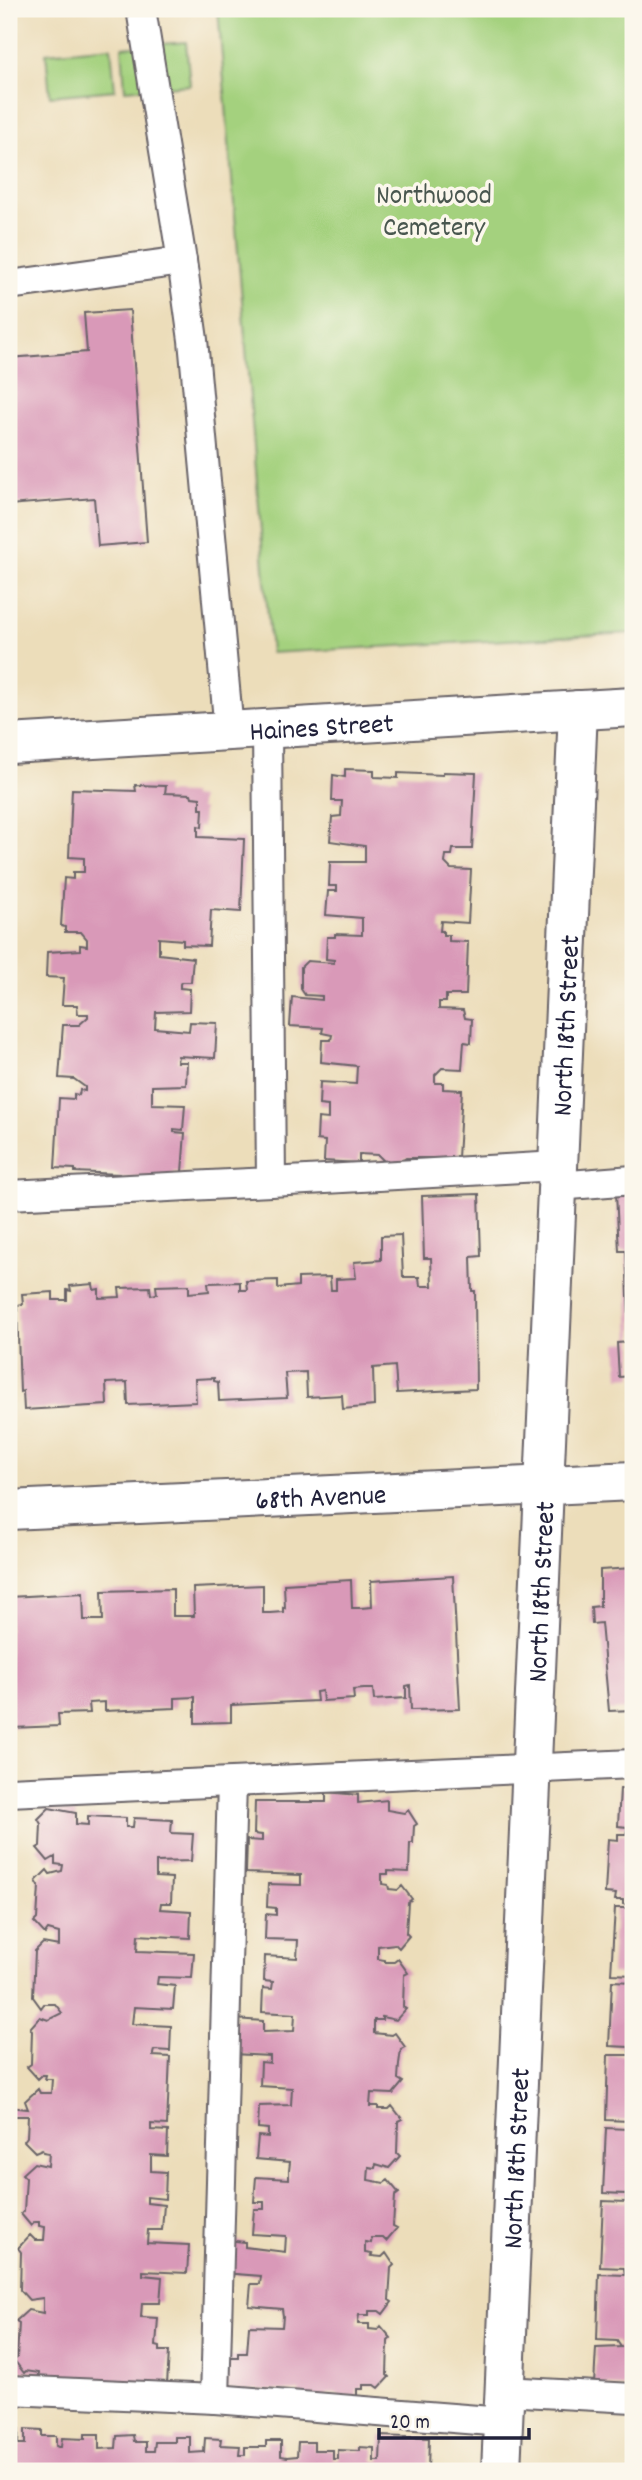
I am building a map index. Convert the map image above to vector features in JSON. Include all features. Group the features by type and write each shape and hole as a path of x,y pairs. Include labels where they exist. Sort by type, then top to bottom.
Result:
{"street":[{"name":"Haines Street","path":"9,744 633,707"},
{"name":"North 18th Street","path":"501,2471 578,710"},
{"name":"68th Avenue","path":"9,1510 633,1481"}],"lane":[{"path":"141,9 193,340 229,731"},
{"path":"9,285 182,261"},
{"path":"268,729 271,1182"},
{"path":"9,1195 271,1182 557,1176 633,1180"},
{"path":"9,1792 633,1764"},
{"path":"215,2399 232,1783"},
{"path":"9,2390 504,2407 633,2398"}],"green space":[{"name":"Northwood Cemetery","path":"218,9 633,9 633,633 271,653"},
{"path":"186,42 190,85 125,90 122,47"},
{"path":"111,47 115,90 50,96 46,53"}],"building":[{"path":"130,310 147,542 98,546 94,498 9,505 9,358 87,352 84,313"},
{"path":"345,769 374,770 374,777 398,778 398,773 476,773 472,849 453,849 452,855 446,855 445,863 451,869 471,870 468,923 441,921 440,931 443,931 443,935 449,935 449,941 468,942 466,995 446,995 446,1002 439,1002 439,1009 463,1010 465,1018 472,1019 471,1043 464,1042 462,1069 442,1068 435,1075 435,1083 443,1083 443,1089 462,1090 458,1158 406,1158 399,1163 386,1163 378,1155 359,1154 359,1163 324,1161 325,1141 317,1140 318,1118 328,1119 328,1106 319,1105 320,1082 356,1084 357,1066 321,1062 322,1040 331,1040 332,1035 322,1033 323,1028 290,1026 292,997 322,1000 322,996 305,995 301,989 301,967 307,961 334,963 334,960 326,959 327,937 335,937 335,934 362,935 362,918 326,915 328,891 337,891 337,886 329,886 330,862 365,862 365,846 330,841 332,817 341,816 342,801 332,801 333,775 345,777"},
{"path":"135,785 166,786 165,793 191,794 192,797 200,798 200,809 203,809 202,827 198,826 198,837 244,839 241,912 211,910 209,946 183,945 183,940 159,938 159,954 193,958 191,982 180,984 180,988 190,989 189,1011 156,1012 155,1028 189,1031 190,1022 217,1023 215,1058 178,1056 177,1062 187,1062 186,1085 152,1086 152,1104 185,1105 183,1130 174,1129 174,1132 185,1133 182,1172 173,1172 173,1176 118,1179 119,1174 75,1172 75,1169 55,1168 59,1098 74,1099 74,1094 79,1095 80,1090 85,1091 85,1087 74,1079 59,1078 63,1025 79,1025 88,1014 78,1014 77,1005 62,1005 64,978 46,977 47,952 80,950 80,945 87,946 87,939 81,932 65,932 65,927 61,926 64,878 73,879 73,872 84,872 84,858 69,857 72,789 136,791"},
{"path":"633,1192 633,1376 619,1377 617,1343 630,1342 626,1251 619,1251 616,1193"},
{"path":"479,1194 481,1256 471,1257 472,1291 475,1291 476,1389 397,1393 395,1366 373,1368 374,1406 343,1409 342,1395 307,1397 306,1372 285,1373 287,1398 219,1401 218,1382 214,1381 214,1378 195,1379 196,1402 128,1405 127,1382 106,1383 107,1405 24,1410 23,1391 20,1392 17,1305 23,1304 22,1294 53,1292 53,1300 67,1300 70,1286 93,1284 94,1290 99,1289 99,1298 120,1297 119,1288 150,1287 151,1295 157,1294 156,1286 189,1285 189,1293 209,1291 208,1283 240,1282 240,1290 247,1290 246,1281 278,1280 278,1288 298,1286 298,1278 330,1277 331,1290 336,1290 336,1279 356,1278 354,1262 381,1260 381,1236 401,1235 403,1277 419,1277 420,1286 432,1286 431,1258 424,1258 422,1196"},
{"path":"633,1568 633,1710 609,1711 601,1623 592,1624 591,1607 600,1606 600,1570"},
{"path":"453,1576 460,1709 411,1710 410,1685 406,1686 406,1698 374,1700 373,1689 364,1689 353,1690 354,1699 323,1701 322,1691 316,1692 317,1701 231,1705 231,1722 195,1723 195,1697 175,1698 175,1708 105,1711 105,1702 89,1703 90,1713 58,1714 59,1726 12,1728 9,1715 9,1597 83,1593 84,1620 103,1620 102,1591 173,1589 173,1616 194,1616 193,1588 263,1585 263,1613 270,1613 283,1612 283,1607 285,1608 284,1584 351,1580 352,1608 360,1608 372,1607 371,1581"},
{"path":"620,1788 633,1789 633,1905 623,1904 623,1900 615,1900 616,1894 605,1893 608,1839 618,1840 618,1834 626,1834 627,1830 627,1827 618,1826"},
{"path":"326,1792 358,1795 358,1803 387,1800 387,1810 404,1813 408,1810 417,1824 414,1826 413,1843 410,1843 409,1872 388,1871 388,1874 382,1874 382,1884 388,1885 389,1889 398,1890 402,1886 412,1899 408,1902 406,1933 409,1936 399,1948 395,1944 378,1946 378,1959 394,1962 398,1959 408,1973 404,1975 403,2007 406,2009 396,2020 382,2017 382,2020 374,2020 374,2033 395,2033 405,2047 401,2049 398,2079 403,2082 393,2094 371,2093 370,2106 389,2109 392,2106 402,2119 398,2121 397,2153 400,2156 389,2168 376,2164 375,2168 369,2167 368,2180 384,2183 388,2180 399,2193 395,2196 393,2226 397,2228 386,2241 383,2238 372,2238 371,2243 365,2242 365,2253 382,2257 386,2253 394,2265 391,2268 389,2300 392,2302 383,2314 369,2311 369,2315 359,2315 358,2321 358,2324 369,2324 369,2329 378,2330 381,2326 391,2338 388,2341 389,2377 379,2388 375,2385 363,2385 363,2389 357,2389 357,2398 327,2394 327,2403 299,2402 299,2391 227,2389 227,2357 238,2357 238,2353 247,2353 249,2326 282,2327 283,2316 282,2309 249,2306 251,2284 260,2284 261,2276 223,2273 226,2240 245,2242 245,2247 285,2252 286,2236 252,2234 254,2209 264,2209 264,2202 254,2202 256,2177 289,2179 290,2162 256,2159 258,2136 268,2137 268,2129 258,2128 259,2106 291,2105 292,2088 260,2086 261,2062 270,2063 270,2056 234,2054 235,2019 263,2021 263,2032 294,2031 295,2014 262,2012 263,1988 272,1989 273,1982 264,1981 265,1956 297,1958 298,1940 265,1939 266,1914 276,1915 276,1908 267,1907 268,1884 301,1885 301,1875 246,1873 247,1840 262,1841 262,1835 254,1834 255,1802 326,1802"},
{"path":"49,1808 76,1813 76,1824 88,1825 88,1816 126,1818 126,1827 133,1827 134,1818 172,1820 171,1833 193,1834 191,1861 156,1862 156,1877 172,1878 171,1903 161,1903 160,1909 191,1911 190,1938 138,1935 137,1951 194,1953 192,1978 158,1977 157,1984 175,1986 173,2009 134,2007 132,2024 171,2026 170,2051 154,2050 153,2054 170,2057 167,2125 151,2124 151,2130 168,2131 167,2156 151,2155 151,2171 166,2172 165,2199 147,2197 147,2203 164,2205 162,2230 148,2230 147,2243 189,2245 187,2273 143,2271 143,2275 162,2277 160,2303 142,2303 141,2317 158,2318 156,2346 160,2347 160,2351 169,2351 167,2385 38,2384 39,2373 24,2373 14,2360 17,2358 19,2323 16,2321 28,2310 43,2313 43,2298 29,2300 20,2290 21,2252 18,2248 30,2235 35,2240 44,2240 45,2227 39,2226 39,2222 31,2226 21,2214 24,2211 26,2178 22,2174 34,2163 48,2166 49,2153 43,2152 42,2149 35,2152 24,2141 27,2137 28,2116 9,2116 9,2107 28,2109 25,2101 38,2089 40,2093 51,2093 52,2079 45,2079 46,2075 42,2075 38,2079 27,2067 31,2064 30,2028 40,2017 48,2020 62,2013 55,2004 44,2004 41,2008 33,1997 35,1951 43,1943 59,1946 59,1933 48,1930 45,1934 34,1922 37,1919 39,1886 36,1881 47,1870 50,1874 62,1871 63,1865 55,1864 55,1857 48,1861 37,1848 40,1846 41,1824 38,1819"},
{"path":"615,1908 633,1908 633,1975 611,1974"},
{"path":"612,1981 633,1982 633,2052 629,2052 629,2047 609,2046"},
{"path":"608,2055 633,2055 633,2387 594,2385 596,2348 621,2347 617,2341 597,2340 599,2274 625,2275 624,2268 600,2267 603,2201 626,2202 626,2194 603,2193 606,2128 627,2129 629,2121 606,2120"},
{"path":"9,2418 19,2418 18,2444 25,2444 25,2429 42,2430 42,2436 56,2436 58,2447 61,2447 62,2438 85,2439 85,2434 99,2434 99,2449 116,2448 117,2436 133,2435 134,2442 146,2442 146,2451 154,2451 155,2442 175,2442 175,2437 190,2437 190,2453 204,2452 205,2438 221,2439 220,2445 240,2446 239,2455 245,2455 245,2447 266,2447 266,2441 281,2441 281,2456 287,2457 297,2456 298,2442 314,2442 314,2450 333,2450 333,2459 338,2459 338,2450 360,2451 360,2447 374,2448 374,2461 380,2461 381,2436 429,2438 428,2471 9,2471"}]}
